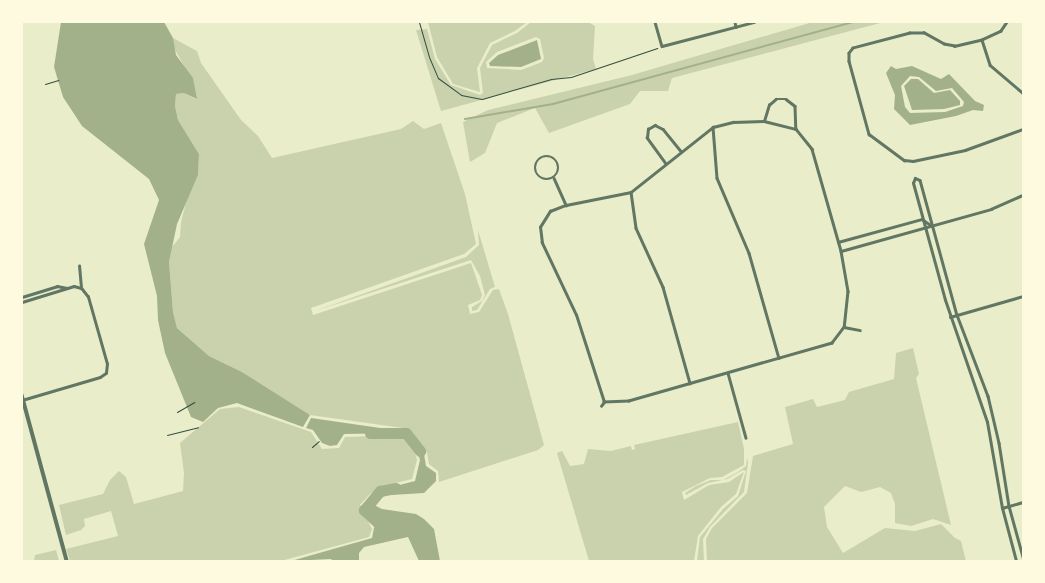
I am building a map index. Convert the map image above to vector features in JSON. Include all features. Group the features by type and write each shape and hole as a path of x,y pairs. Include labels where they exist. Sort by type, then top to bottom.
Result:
{"street":[{"path":"655,22 662,46 754,22"},
{"path":"735,22 736,27"},
{"path":"1007,22 1001,31 982,40 950,46 916,32 853,48 849,53 849,61 869,134 899,157 913,161 965,150 1023,129"},
{"path":"982,40 990,65 1023,93"},
{"path":"604,402 629,401 832,344 844,327 848,291 841,251 812,149 796,129 795,106 786,99 776,99 769,105 764,121"},
{"path":"604,402 576,315 542,243 540,226 550,211 566,205 631,192 665,163 713,127 733,122 764,121 796,129"},
{"path":"665,163 647,138 648,129 655,125 663,130 681,151"},
{"path":"713,127 717,178 749,253 779,358"},
{"path":"549,156 556,160 559,171 554,178 543,179 537,174 536,163 541,157 549,156"},
{"path":"554,178 566,205"},
{"path":"1016,561 1002,508 983,406 950,317 924,228 913,183 915,178 920,180 957,315 990,403 1009,506 1023,557"},
{"path":"631,192 636,228 664,287 690,383"},
{"path":"841,251 992,209 1023,195"},
{"path":"838,242 922,219"},
{"path":"922,219 932,226"},
{"path":"67,561 22,398 100,377 106,373 105,357 88,297 81,288 79,266"},
{"path":"22,297 57,286 81,288"},
{"path":"22,302 68,288"},
{"path":"950,317 1023,296"},
{"path":"844,327 860,330"},
{"path":"728,373 746,438"},
{"path":"601,406 604,402"},
{"path":"1002,508 1023,502"}],"path":[{"path":"419,22 429,57 438,78 461,95 482,99 551,79 571,77 662,46"},
{"path":"45,84 58,80"},
{"path":"177,412 194,402"},
{"path":"167,435 198,427"},
{"path":"312,447 319,441"}],"shaded area":[{"path":"61,22 164,22 173,38 176,55 193,78 197,99 184,93 176,94 175,106 178,120 199,154 198,175 177,224 169,262 173,312 177,328 209,356 242,372 310,415 303,427 237,403 218,408 203,422 191,417 165,353 158,320 157,296 144,244 159,200 149,179 82,126 63,97 54,67"},
{"path":"428,22 527,22 515,31 490,43 477,68 480,92 453,84 437,57"},
{"path":"531,22 588,22 595,26 593,59 596,69 441,111 416,30 427,29 435,59 451,85 480,95 483,93 480,68 492,45 517,33","holes":["536,37 540,39 544,58 542,62 521,70 487,68 486,62 497,52"]},
{"path":"813,22 884,22 672,78 668,91 640,91 630,104 549,133 535,108 497,123 485,153 470,162 463,122 488,110 632,75"},
{"path":"173,38 197,51 201,63 241,120 258,136 272,158 401,129 413,121 424,129 441,123 465,194 476,244 464,254 311,308 313,315 471,263 482,295 480,300 468,305 470,314 479,312 493,290 499,289 508,314 544,445 538,450 439,482 438,471 429,464 427,453 410,429 310,415 242,372 209,356 177,328 173,312 169,262 172,247 180,237 181,222 187,199 198,175 199,154 178,120 175,106 176,94 184,93 196,99 184,66 169,39"},
{"path":"537,40 541,59 521,67 490,66 489,63 498,55"},
{"path":"891,66 896,69 912,66 941,79 949,74 975,101 984,105 983,111 973,110 956,116 910,125 894,109 895,95 886,73","holes":["910,76 919,77 936,91 952,88 964,102 963,106 945,112 910,113 905,107 901,86"]},
{"path":"911,79 918,79 934,93 950,90 960,101 960,105 944,109 912,110 904,86"},
{"path":"478,230 495,287 490,289 477,310 472,311 472,307 482,301 485,295 480,276 471,260 315,311 466,257 479,245"},
{"path":"913,348 919,374 916,378 951,525 933,519 911,526 895,523 895,504 891,493 880,487 861,492 845,486 824,507 827,527 843,553 885,528 915,531 941,524 955,538 961,541 966,561 707,561 706,539 712,528 747,493 753,456 793,444 785,407 813,399 817,407 845,400 849,392 894,379 896,353"},
{"path":"239,407 311,432 322,449 339,448 345,437 404,435 414,448 417,460 412,479 383,486 370,494 360,505 372,529 369,537 281,561 70,561 66,549 118,536 111,511 84,519 85,526 81,530 66,535 59,505 103,494 110,480 119,471 126,477 134,504 183,491 184,473 180,443 220,409"},
{"path":"311,418 408,432 424,454 426,466 436,473 436,481 424,493 375,496 374,505 382,509 416,514 424,519 434,529 440,561 419,561 408,537 364,547 359,553 359,561 333,561 331,559 291,561 372,538 375,523 369,518 364,506 372,496 384,489 415,481 420,460 416,447 406,433 344,434 337,445 330,446 322,443 313,430 306,428"},
{"path":"738,422 744,449 744,465 722,477 710,478 682,492 684,500 709,485 729,482 744,472 736,494 721,507 698,536 694,561 589,561 557,453 562,451 570,466 584,464 588,449 611,451 631,446 632,450 635,449 634,445"},
{"path":"747,458 748,463 744,492 710,527 703,539 704,561 697,561 700,537 723,509 738,496 746,471 743,470 723,480 746,466"},
{"path":"711,480 722,480 708,483 686,495 685,493 696,486"},
{"path":"56,550 59,561 34,561 35,555"}],"waterway":[{"path":"465,119 553,104 853,22"},
{"path":"370,433 406,433 420,451"},
{"path":"377,522 364,510 380,491 396,488"}]}
